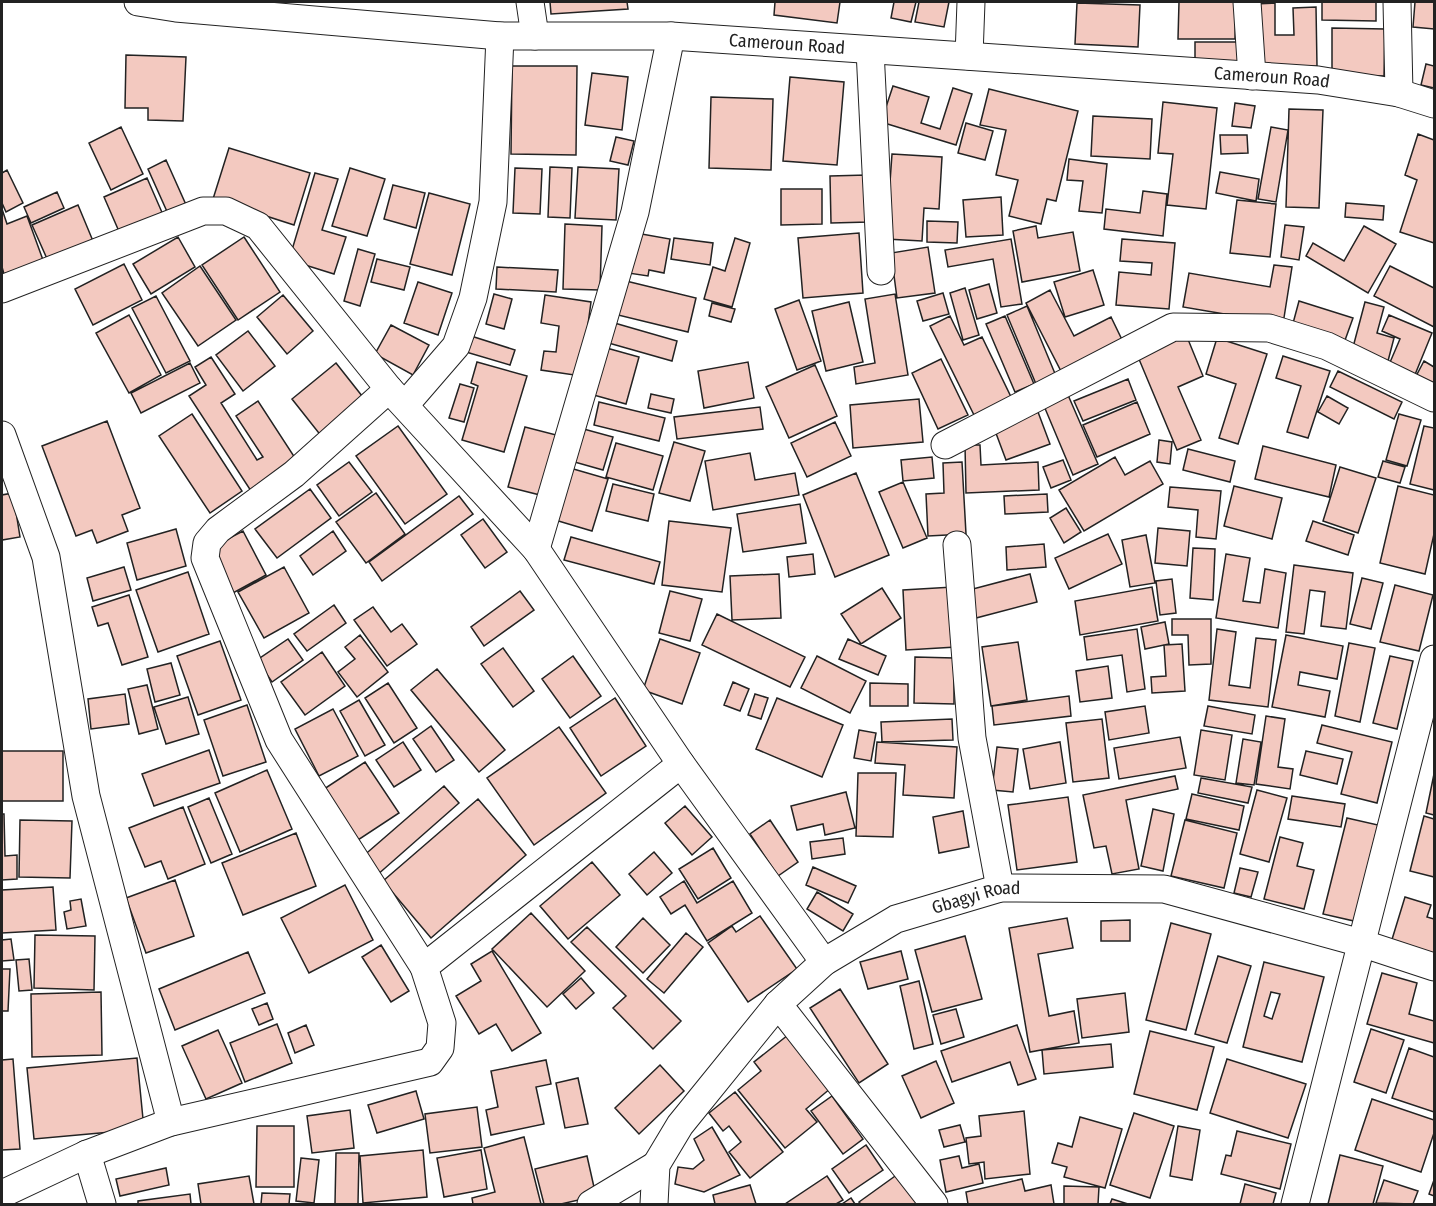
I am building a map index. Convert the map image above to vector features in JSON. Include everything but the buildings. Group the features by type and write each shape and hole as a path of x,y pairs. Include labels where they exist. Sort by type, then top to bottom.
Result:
{"street":[{"name":"Cameroun Road","path":"138,2 176,8 500,36 671,36 1318,80 1399,93 1434,104"},
{"path":"530,2 535,36"},
{"path":"969,56 971,2"},
{"path":"1246,2 1252,76"},
{"path":"1397,2 1399,93"},
{"path":"2,1194 87,1154 171,1122 430,1062 440,1048 442,1023 424,967 279,740 205,558 207,543 218,530 397,397 456,346 473,298 493,202 500,36"},
{"path":"536,549 635,212 671,36"},
{"path":"870,50 881,271"},
{"path":"2,289 204,211 226,211 258,226 397,397 536,549 681,764 824,962"},
{"path":"945,446 1173,327 1269,328 1327,346 1434,398"},
{"path":"2,435 46,557 86,796 171,1122"},
{"path":"957,545 972,738 1000,888"},
{"path":"1295,1204 1434,659"},
{"path":"424,967 681,764"},
{"name":"Gbagyi Road","path":"654,1204 656,1165 680,1125 778,1004 824,962 896,919 1000,888 1164,889 1361,943 1434,966"},
{"path":"778,1004 934,1204"},
{"path":"87,1154 102,1204"},
{"path":"591,1204 656,1165"}]}
